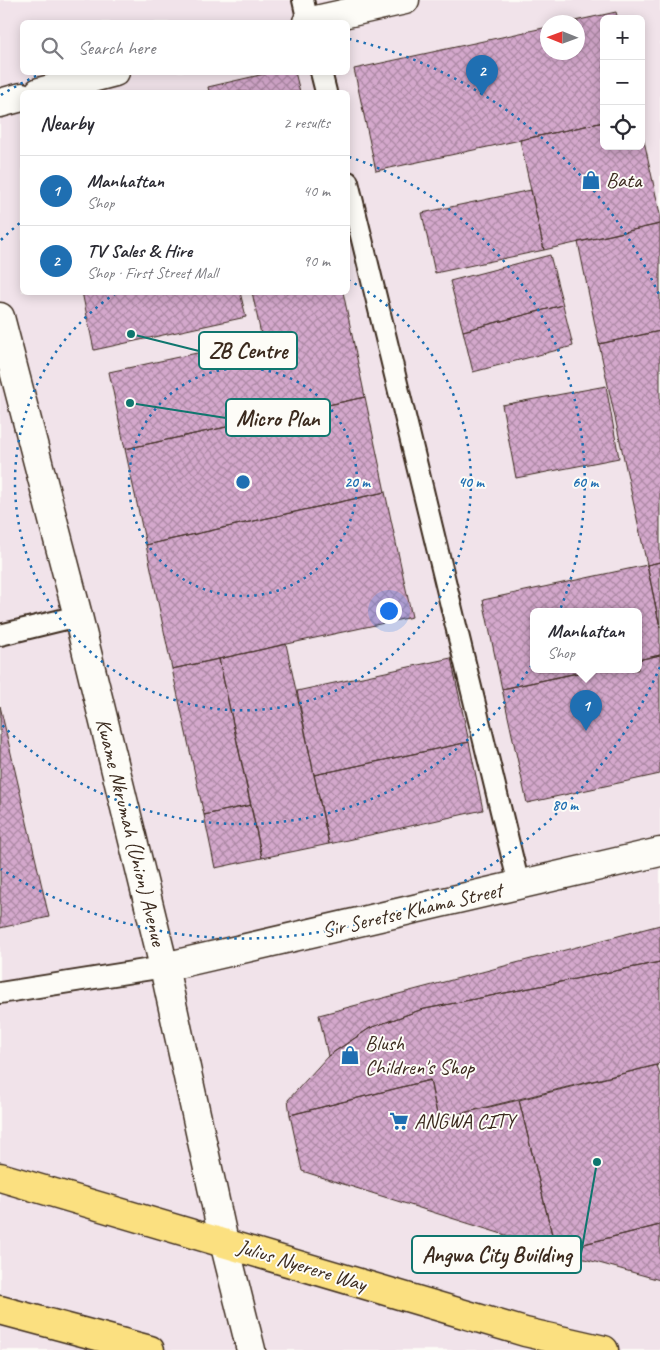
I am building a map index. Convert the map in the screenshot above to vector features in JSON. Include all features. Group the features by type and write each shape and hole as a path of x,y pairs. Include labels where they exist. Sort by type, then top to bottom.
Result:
{"main road":[{"name":"Julius Nyerere Way","path":"0,1177 525,1332 604,1350"},
{"path":"0,1310 150,1350"}],"street":[{"path":"317,20 405,0"},
{"path":"46,90 103,75"},
{"path":"0,102 20,97"},
{"name":"Kwame Nkrumah (Union) Avenue","path":"0,317 78,616 164,966 224,1242 251,1350"},
{"name":"Sir Seretse Khama Street","path":"164,966 660,852"}],"lane":[{"path":"304,0 308,20"},
{"path":"322,75 326,90"},
{"path":"350,190 519,885"},
{"path":"0,635 78,616"},
{"path":"0,993 164,966"}],"shaded area":[{"path":"0,0 660,0 660,1350 0,1350"}],"building":[{"path":"616,12 617,15 602,15"},
{"path":"600,15 600,123 376,171 354,69 540,29 540,60 585,60 585,19"},
{"path":"260,75 296,75 300,90 209,90 208,87"},
{"name":"Bata","path":"600,123 600,150 645,150 645,145 660,214 660,224 544,250 520,140"},
{"path":"531,190 544,250 435,273 422,213"},
{"path":"660,224 660,331 599,344 578,242"},
{"path":"550,255 563,305 463,331 450,281"},
{"path":"83,295 241,295 246,317 94,350"},
{"path":"253,295 344,295 365,397 125,449 109,372 262,339"},
{"path":"563,305 573,346 473,372 463,331"},
{"path":"660,331 660,562 647,565 599,344"},
{"path":"606,386 619,458 516,478 502,405"},
{"path":"365,397 385,492 146,545 125,449"},
{"path":"385,492 412,617 172,669 146,545"},
{"path":"660,562 660,627 647,565"},
{"path":"647,565 660,627 660,655 642,659 642,608 530,608 530,673 578,673 502,689 483,600"},
{"path":"286,644 329,844 262,858 219,659"},
{"path":"660,655 660,774 527,803 502,689 577,673 642,673 642,659"},
{"path":"451,658 469,742 314,775 297,691"},
{"path":"219,659 251,805 204,815 172,669"},
{"path":"0,706 49,917 0,928"},
{"path":"469,742 483,810 329,844 314,775"},
{"path":"251,805 262,858 215,868 204,815"},
{"path":"660,925 660,962 420,1010 370,1028 328,1056 319,1015"},
{"path":"660,962 660,1062 657,1065 438,1119 430,1080 290,1115 288,1100 328,1056 370,1028 420,1010"},
{"path":"657,1065 660,1075 660,1225 556,1251 519,1100"},
{"path":"430,1080 438,1119 519,1100 556,1251 302,1171 290,1115"},
{"path":"660,1225 660,1280 556,1251"}],"place":[{"name":"TV Sales & Hire","path":"482,96"},
{"name":"Bata","path":"591,180"},
{"name":"ZB Centre","path":"131,334"},
{"name":"Micro Plan","path":"130,403"},
{"name":"Manhattan","path":"586,731"},
{"name":"Blush Children's Shop","path":"350,1055"},
{"name":"ANGWA CITY","path":"399,1121"},
{"name":"Angwa City Building","path":"597,1162"}]}
